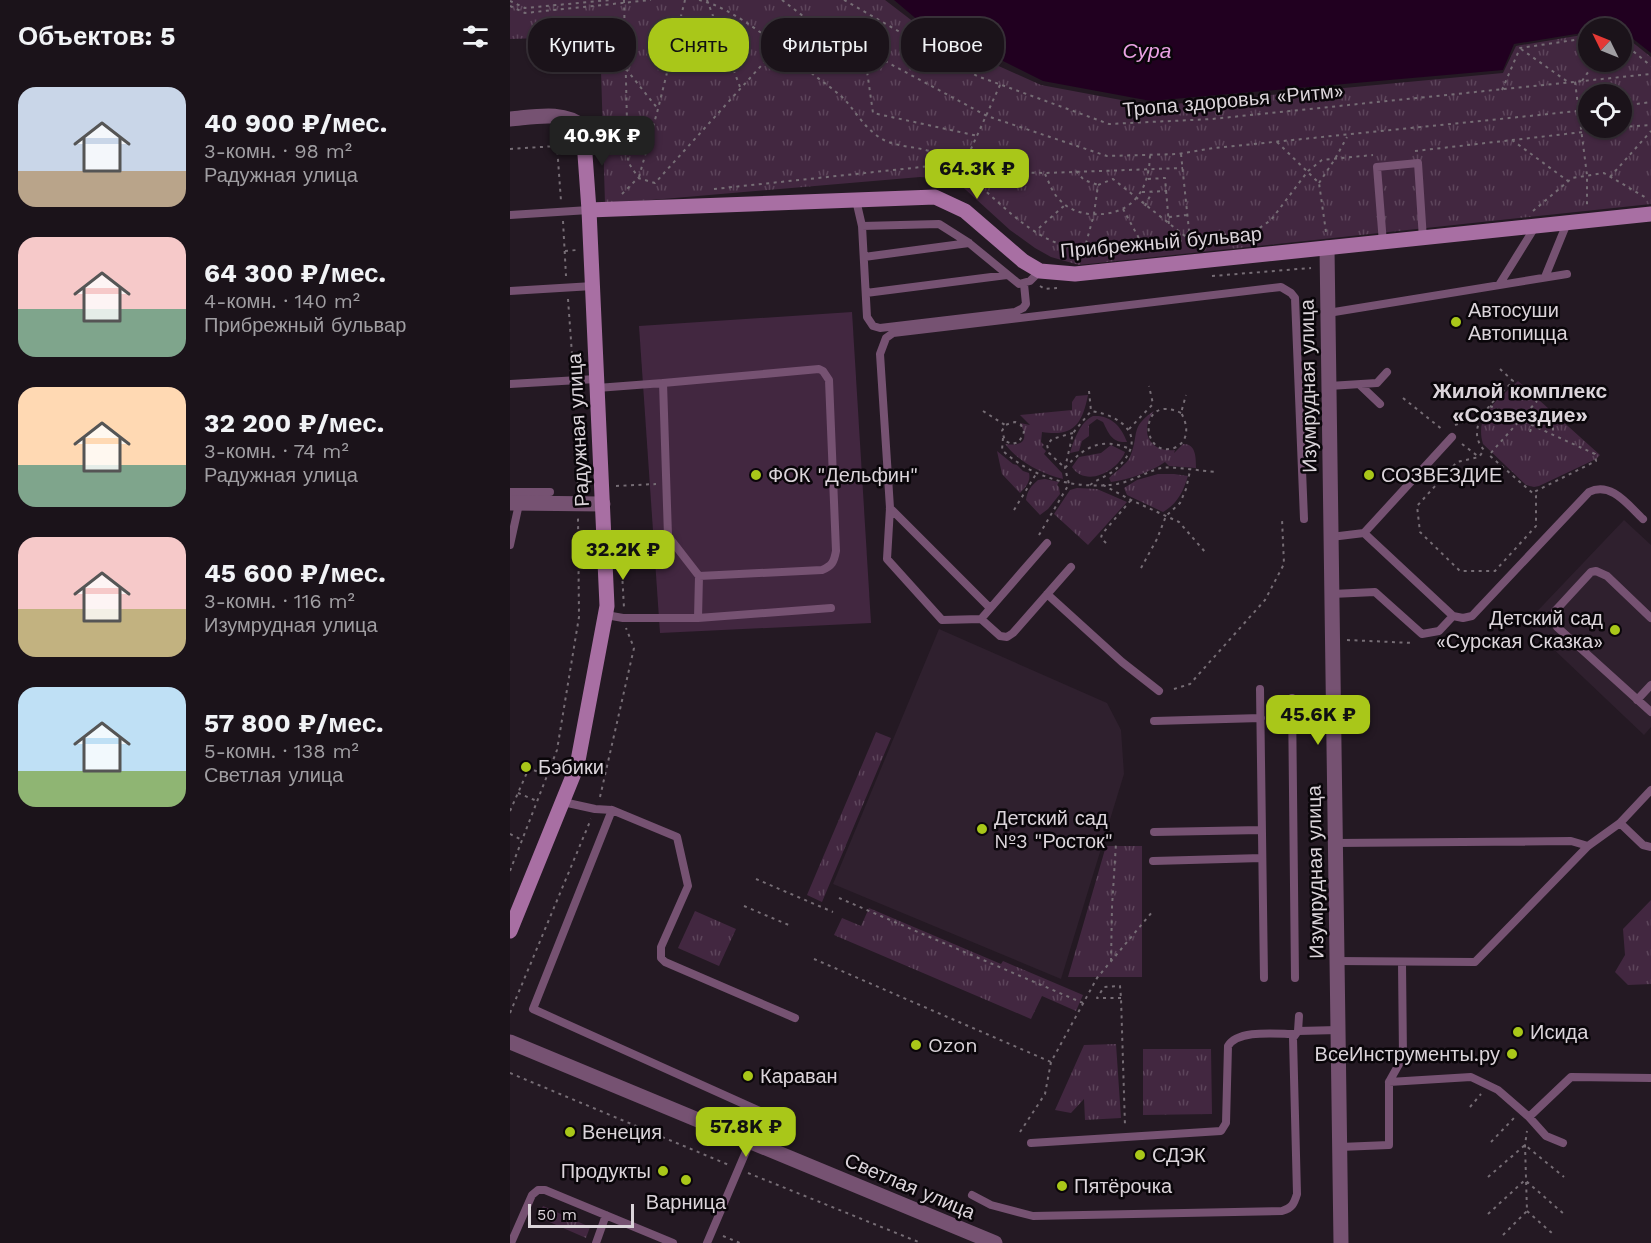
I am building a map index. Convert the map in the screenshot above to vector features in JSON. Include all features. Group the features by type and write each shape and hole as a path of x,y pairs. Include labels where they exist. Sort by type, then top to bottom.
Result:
{"main road":[{"name":"Радужная улица","path":"510,932 577,766 608,606 590,210 583,127"},
{"name":"Прибрежный бульвар","path":"590,210 935,197 965,211 1023,261 1040,271 1075,274 1234,259 1300,249 1327,240 1383,243 1531,222 1567,223 1651,214"}],"street":[{"path":"510,118 562,116 575,120 583,127"},
{"name":"Изумрудная улица","path":"1327,240 1341,1243"},
{"path":"514,498 578,505 603,504"},
{"name":"Светлая улица","path":"510,1042 995,1243"}],"lane":[{"path":"1383,243 1377,167 1418,164 1423,239"},
{"path":"856,200 862,226 867,317 870,323 880,328 1015,312 1026,304 1024,284"},
{"path":"510,215 590,210"},
{"path":"1499,285 1531,222"},
{"path":"1545,277 1567,223"},
{"path":"862,226 939,224 969,243 1015,282 1024,284 1040,271"},
{"path":"864,257 969,243"},
{"path":"1328,313 1567,274"},
{"path":"866,293 1007,275"},
{"path":"510,291 592,286"},
{"path":"1071,567 1007,637 1000,636 981,619 942,620 887,559 890,508 880,354 886,338 893,333 1281,287 1295,298 1304,519"},
{"path":"510,384 573,380 597,383 663,383 819,369 828,376 836,551 834,561 822,570 699,576"},
{"path":"1329,386 1377,383 1387,372"},
{"path":"663,383 668,536 699,576 698,618"},
{"path":"1360,385 1380,404"},
{"path":"1331,537 1364,533 1452,437"},
{"path":"1364,533 1453,616 1463,618 1472,616 1589,492 1603,488 1611,490 1643,519"},
{"path":"510,545 514,498 550,492"},
{"path":"890,508 990,608"},
{"path":"981,619 1047,543"},
{"path":"1651,618 1607,576 1596,571 1584,580 1555,612 1553,618 1557,627 1651,712"},
{"path":"1332,594 1375,592 1422,634 1439,631 1453,616"},
{"path":"1047,594 1122,662 1159,691"},
{"path":"606,615 623,618 698,618 831,608"},
{"path":"1637,700 1651,685"},
{"path":"1260,689 1264,978"},
{"path":"1292,698 1295,978"},
{"path":"1154,721 1261,718"},
{"path":"1337,961 1475,962 1588,846 1620,823 1651,790"},
{"path":"563,802 612,810 677,837 688,886 661,947 661,958 665,962 795,1018"},
{"path":"612,810 533,1009 764,1113"},
{"path":"1620,823 1643,844 1651,847"},
{"path":"1154,832 1262,830"},
{"path":"1335,843 1571,842 1588,846"},
{"path":"1153,861 1262,858"},
{"path":"1340,1147 1389,1145 1389,1082 1403,1057 1402,963"},
{"path":"972,1195 991,1205 1033,1216 1282,1211 1289,1209 1294,1204 1297,1194 1293,1042 1297,1033 1299,1016"},
{"path":"1031,1143 1221,1131 1226,1123 1228,1046 1231,1041 1242,1035 1338,1030"},
{"path":"1389,1082 1471,1077 1498,1090 1529,1117 1546,1136 1563,1143"},
{"path":"1529,1117 1571,1077 1651,1078"},
{"path":"707,1243 750,1142"},
{"path":"511,1243 532,1195 538,1190 545,1190 673,1243"},
{"path":"596,1243 606,1215"}],"path":[{"path":"510,1 525,8 610,0"},
{"path":"510,6 525,13 651,0"},
{"path":"615,200 638,178 685,0"},
{"path":"699,0 708,1 730,13 761,34"},
{"path":"782,0 806,18"},
{"name":"Тропа здоровья «Ритм»","path":"844,0 977,76 1109,124 1212,119 1651,74"},
{"path":"624,1 624,18"},
{"path":"708,1 740,87"},
{"path":"1520,48 1578,40"},
{"path":"1520,48 1568,82"},
{"path":"1502,90 1520,48"},
{"path":"1632,50 1651,66"},
{"path":"889,63 987,116 1107,156 1182,154 1578,111"},
{"path":"626,72 628,162 638,178 655,183 761,65"},
{"path":"628,72 658,109"},
{"path":"810,72 843,99 875,134 889,142 937,154 1047,240 1086,250 1190,240 1258,229 1271,220 1308,171 1322,160 1380,154"},
{"path":"867,72 873,113 978,136"},
{"path":"1582,81 1588,72"},
{"path":"1575,82 1578,104"},
{"path":"961,171 1000,85"},
{"path":"1632,105 1651,102"},
{"path":"627,124 650,137"},
{"path":"1632,126 1651,125"},
{"path":"1610,177 1651,131"},
{"path":"1414,151 1578,132"},
{"path":"1319,183 1347,136"},
{"path":"1582,138 1587,175 1587,217"},
{"path":"1512,140 1568,181"},
{"path":"1277,142 1319,183 1327,240"},
{"path":"510,149 557,146 573,380 578,505 579,617 557,750 510,871"},
{"path":"1182,154 1190,240"},
{"path":"1045,173 1056,197 1065,206 1080,213 1109,214 1123,209 1141,192 1148,179 1150,155"},
{"path":"711,190 931,166"},
{"path":"961,171 1045,173 1183,168"},
{"path":"1076,171 1084,180 1098,185 1113,179 1118,170"},
{"path":"1165,170 1169,225"},
{"path":"1531,222 1568,181 1587,175 1604,173 1651,201"},
{"path":"1148,179 1165,178"},
{"path":"1113,179 1190,240"},
{"path":"1079,266 1086,250 1098,185"},
{"path":"1141,192 1167,191"},
{"path":"1145,206 1152,192"},
{"path":"1039,228 1065,206"},
{"path":"1123,209 1141,242"},
{"path":"1169,217 1187,214"},
{"path":"1443,430 1480,416 1490,406 1513,381 1500,369"},
{"path":"1149,386 1153,404 1161,409"},
{"path":"1039,535 1069,484 1065,468 1073,432 1091,411 1089,391"},
{"path":"1181,413 1186,395"},
{"path":"1402,398 1479,457"},
{"path":"1489,454 1538,401"},
{"path":"1129,429 1153,404"},
{"path":"1490,406 1595,454 1596,461 1532,493"},
{"path":"1171,408 1181,413 1186,422 1187,432 1183,442 1174,448 1163,448 1154,444 1148,435 1147,424 1152,415 1161,409 1171,408"},
{"path":"983,411 1005,425"},
{"path":"1090,485 1116,470 1124,461 1130,450 1132,437 1129,429 1117,419 1104,413 1091,411"},
{"path":"1480,416 1478,429 1480,445 1536,496 1536,526 1495,571 1460,571 1420,532 1417,506 1457,462 1479,457 1484,450"},
{"path":"1530,432 1531,424 1540,418 1547,419 1553,424 1553,435"},
{"path":"1003,438 1012,444 1019,442 1023,436 1023,429 1018,423 1011,422 1005,425 1002,431 1002,450 1013,460 1036,473 1069,484 1118,484 1162,468 1216,472"},
{"path":"1065,468 1049,453 1047,445 1052,439 1073,432"},
{"path":"1065,468 1080,453 1102,443 1119,444 1130,450"},
{"path":"1141,568 1157,539 1166,516 1180,502 1190,471"},
{"path":"1014,510 1036,473"},
{"path":"616,486 666,483"},
{"path":"1103,484 1179,522 1206,554"},
{"path":"1106,543 1101,536 1131,500"},
{"path":"1174,689 1190,684 1265,600 1284,564 1282,519"},
{"path":"1344,640 1416,643 1422,634"},
{"path":"510,811 529,768 547,776"},
{"path":"518,793 537,801"},
{"path":"510,834 522,840"},
{"path":"1111,961 1116,843"},
{"path":"756,879 833,912"},
{"path":"839,898 1083,1004"},
{"path":"744,906 791,926"},
{"path":"1020,1132 1045,1094 1051,1062 1097,978 1153,911"},
{"path":"814,959 1051,1062"},
{"path":"1121,998 1097,998 1104,987 1120,986 1121,998 1125,1126"},
{"path":"510,1007 512,1008 510,1013"},
{"path":"510,1073 921,1243"},
{"path":"1470,1107 1485,1089"},
{"path":"1529,1117 1525,1145 1527,1211 1552,1234"},
{"path":"1491,1142 1514,1118"},
{"path":"1488,1177 1525,1145"},
{"path":"1525,1145 1564,1178"},
{"path":"1488,1215 1525,1180"},
{"path":"1525,1180 1565,1215"},
{"path":"1503,1235 1527,1211"},
{"path":"712,1231 740,1243"}],"shaded area":[{"path":"1624,520 1651,545 1651,727 1644,735 1526,623"},
{"name":"Детский сад №3 \"Росток\"","path":"939,629 1107,703 1121,730 1124,774 1061,979 833,884"}],"green space":[{"path":"510,0 885,0 908,18 901,18 901,72 1004,72 1004,68 1041,85 1153,106 1503,73 1516,46 1578,36 1578,72 1632,72 1632,42 1651,57 1651,204 1079,265 1051,257 1035,248 1010,230 955,180 920,177 605,204 601,72 636,72 636,18 528,18 528,38 510,39"},
{"name":"ФОК \"Дельфин\"","path":"852,312 871,623 660,633 639,326"},
{"path":"1518,381 1600,455 1539,486 1526,485 1483,444 1481,433 1482,424 1490,408"},
{"path":"1088,395 1083,414 1074,427 1061,433 1042,432 1041,442 1044,445 1042,447 1046,451 1044,454 1062,473 1063,479 1031,466 1005,444 1017,444 1023,441 1024,433 1020,423 1030,425 1020,415 1072,410 1072,402 1076,396"},
{"path":"1154,411 1147,426 1149,439 1159,448 1175,450 1174,453 1183,444 1191,446 1196,468 1169,466 1165,462 1139,475 1111,482 1109,478 1130,457 1136,431 1141,422"},
{"path":"1093,416 1105,417 1115,423 1127,442 1114,439 1103,422 1097,419 1089,425 1089,436 1082,441 1079,451 1070,453 1081,427"},
{"path":"1111,445 1125,452 1109,471 1085,476 1072,467 1079,457 1101,453"},
{"path":"997,451 1029,473 1028,484 1020,493 1002,474"},
{"path":"1158,474 1188,476 1179,497 1163,512 1127,495 1124,488 1137,480"},
{"path":"1045,479 1059,482 1057,485 1060,494 1040,515 1026,500 1033,484"},
{"path":"1097,489 1127,502 1088,545 1054,514 1070,490"},
{"path":"876,732 891,738 822,902 807,895"},
{"path":"1106,846 1142,846 1142,977 1068,977"},
{"path":"1651,900 1651,984 1628,985 1615,972 1625,955 1623,929"},
{"path":"869,908 1001,964 1003,961 1083,995 1076,1011 1042,996 1031,1019 834,935 842,918 861,926"},
{"path":"695,911 736,929 719,966 678,948"},
{"path":"1116,1044 1121,1118 1085,1120 1084,1099 1071,1113 1055,1110 1084,1045"},
{"path":"1143,1049 1211,1049 1212,1114 1143,1115"},
{"path":"543,1206 590,1227 586,1238 538,1217"}],"water":[{"name":"Сура","path":"894,0 1651,0 1651,53 1632,38 1632,18 1578,18 1578,34 1514,44 1503,70 1151,101 1043,81 1004,62 1004,18 915,18"}],"place":[{"name":"Автосуши Автопицца","path":"1456,322"},
{"name":"ФОК \"Дельфин\"","path":"756,475"},
{"name":"СОЗВЕЗДИЕ","path":"1369,475"},
{"name":"Детский сад «Сурская Сказка»","path":"1615,630"},
{"name":"Бэбики","path":"526,767"},
{"name":"Детский сад №3 \"Росток\"","path":"982,829"},
{"name":"Исида","path":"1518,1032"},
{"name":"Ozon","path":"916,1045"},
{"name":"ВсеИнструменты.ру","path":"1512,1054"},
{"name":"Караван","path":"748,1076"},
{"name":"Венеция","path":"570,1132"},
{"name":"СДЭК","path":"1140,1155"},
{"name":"Продукты","path":"663,1171"},
{"name":"Варница","path":"686,1180"},
{"name":"Пятёрочка","path":"1062,1186"}],"district":[{"name":"Жилой комплекс «Созвездие»","path":"1520,402"}]}
